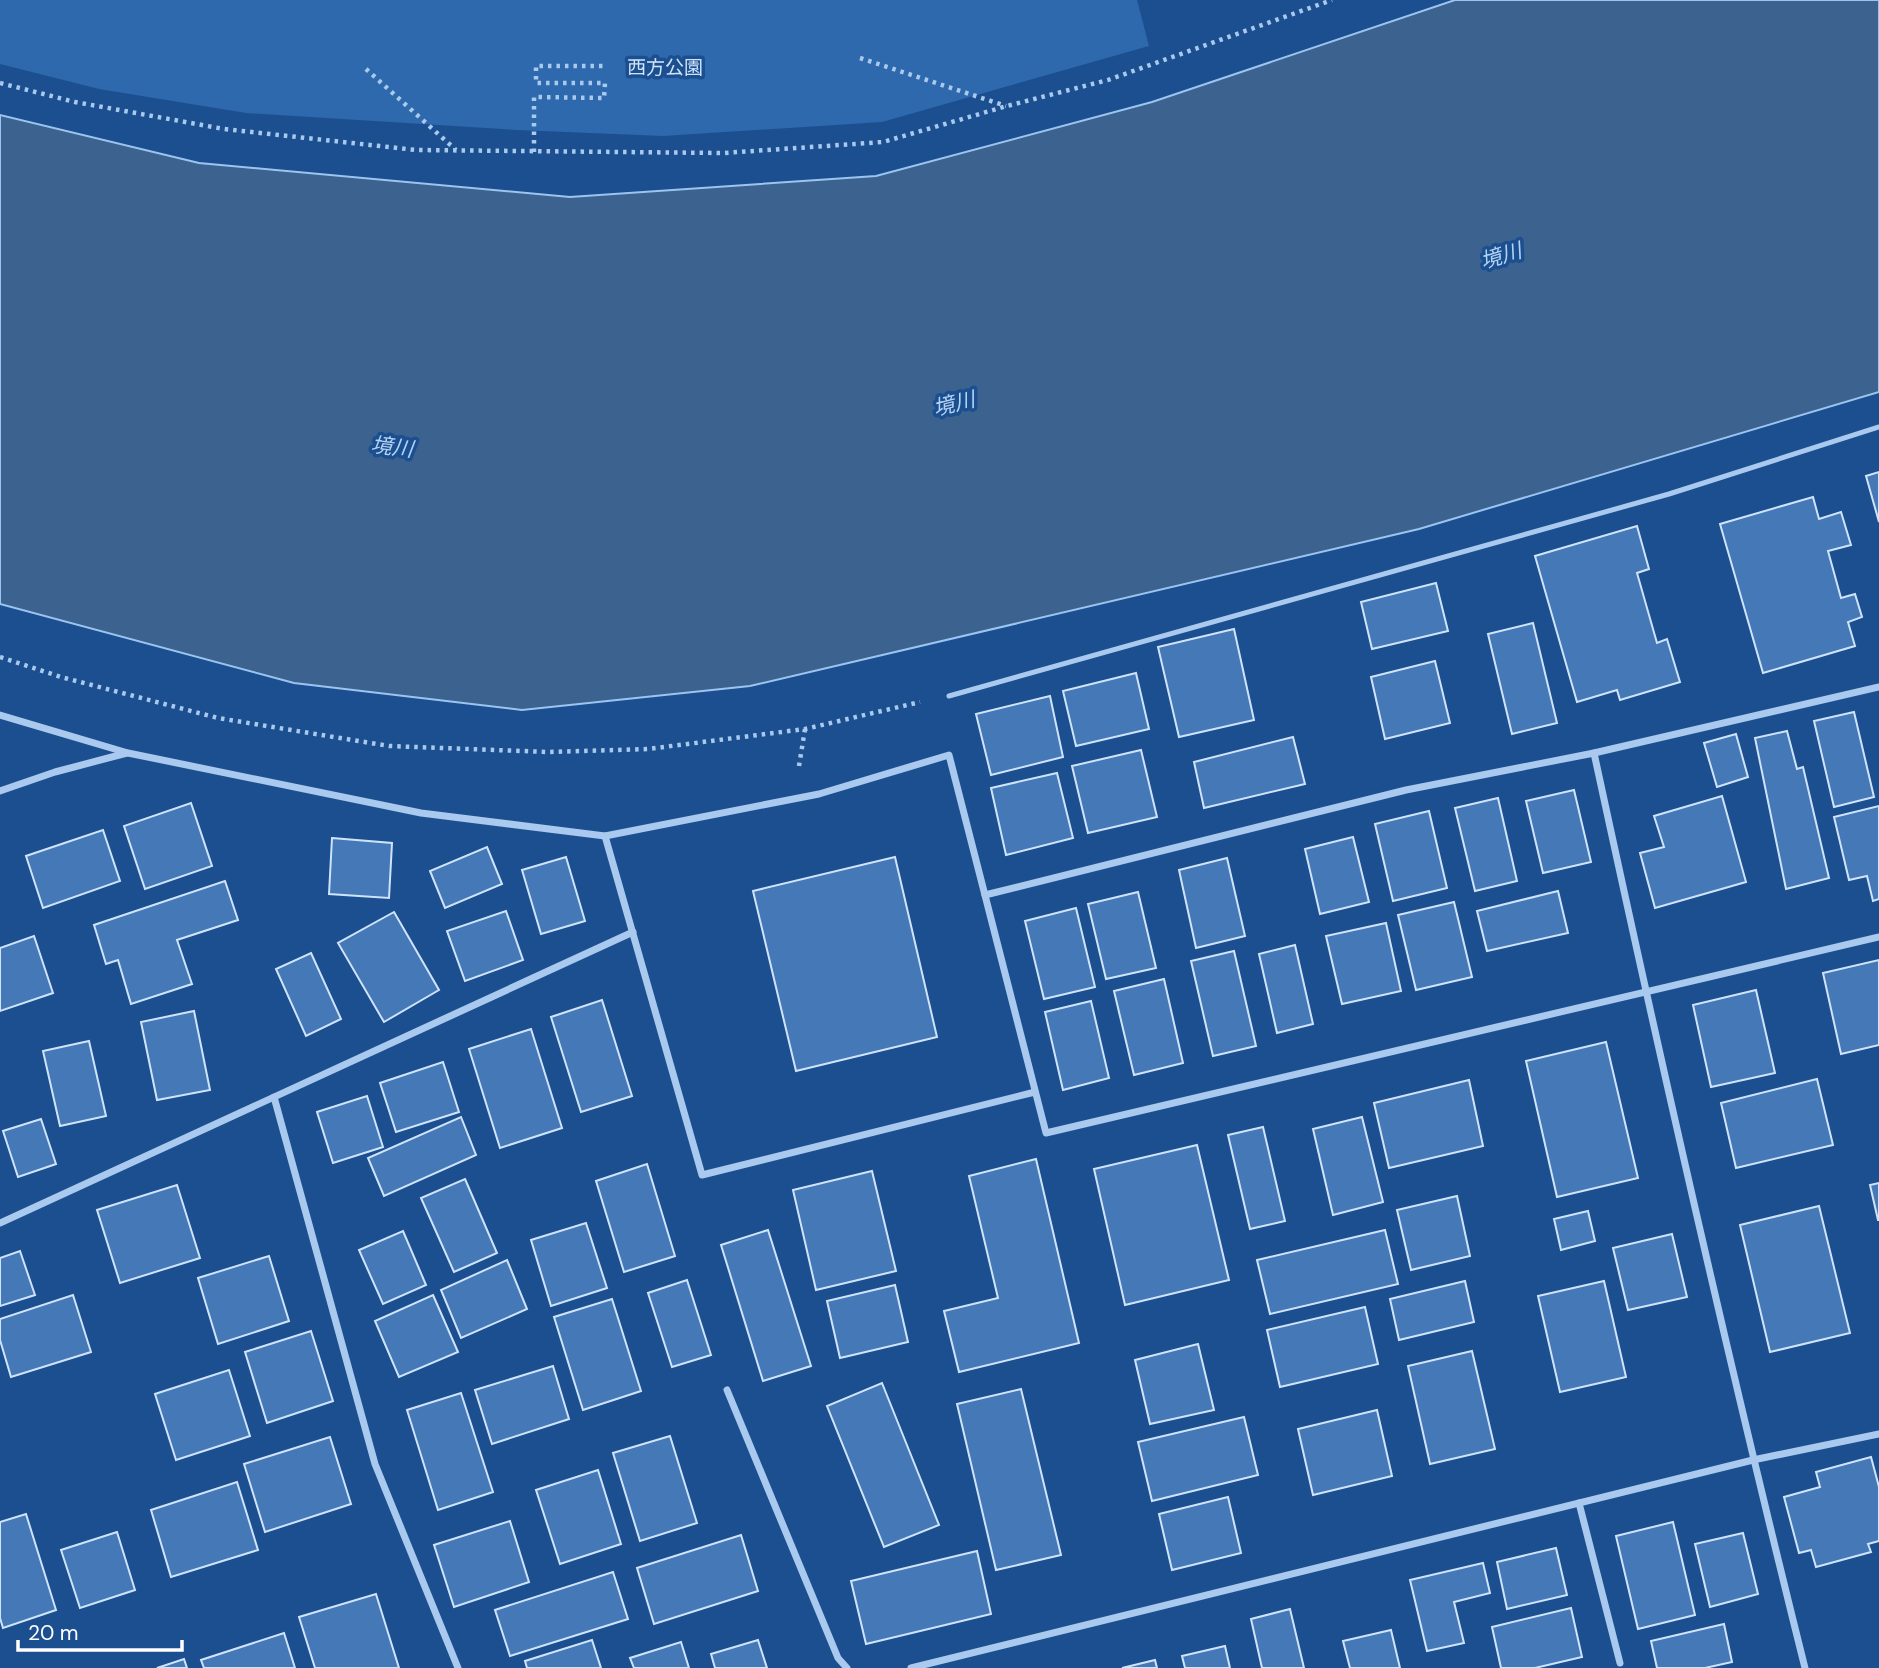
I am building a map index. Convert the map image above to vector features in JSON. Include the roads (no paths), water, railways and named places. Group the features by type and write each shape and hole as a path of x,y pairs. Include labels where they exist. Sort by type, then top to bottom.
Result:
{"street":[{"path":"985,895 1406,790 1594,753 1879,687"},
{"path":"0,715 128,753 421,813 605,836 819,794 949,755 1046,1133 1879,937"},
{"path":"0,791 55,772 128,753"},
{"path":"1594,753 1645,992 1753,1460 1805,1668"},
{"path":"605,836 702,1175 1035,1092"},
{"path":"0,1223 633,932"},
{"path":"274,1097 376,1464 458,1668"},
{"path":"727,1390 838,1658 847,1668"},
{"path":"911,1668 1753,1460 1879,1434"},
{"path":"1579,1503 1620,1663"}],"lane":[{"path":"948,696 1669,494 1879,428"}],"water":[{"name":"境川","path":"1455,0 1879,0 1879,392 1419,529 750,686 522,710 294,683 0,604 0,115 199,163 570,197 876,176 1152,102"}],"park label":[{"name":"西方公園","path":"665,67"}]}
